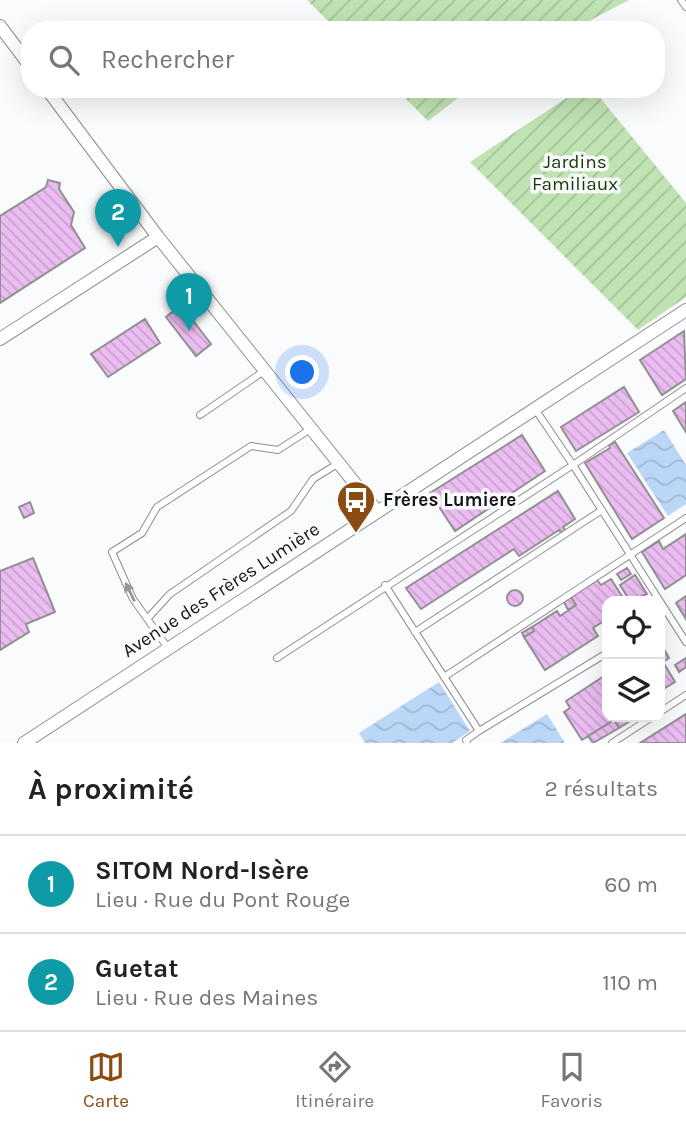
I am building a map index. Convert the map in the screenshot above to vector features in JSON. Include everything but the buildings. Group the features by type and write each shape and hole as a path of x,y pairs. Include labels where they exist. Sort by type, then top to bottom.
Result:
{"street":[{"path":"0,26 21,54"},
{"path":"54,98 158,237 377,511"},
{"path":"0,339 158,237"},
{"name":"Avenue des Frères Lumière","path":"24,743 686,310"}],"lane":[{"path":"681,0 686,7"},
{"path":"200,415 265,369"},
{"path":"277,658 385,585 573,465 686,387"},
{"path":"535,408 686,642"},
{"path":"169,648 133,599 113,552 142,533 157,507 251,446 278,450 312,428"},
{"path":"148,618 170,594 291,511 313,480 339,463"},
{"path":"415,632 602,510"},
{"path":"444,677 686,518"},
{"path":"385,585 479,731"},
{"path":"665,618 669,615"},
{"path":"467,743 466,740 479,731 602,656"},
{"path":"665,709 686,695"},
{"path":"612,743 644,722"}],"green space":[{"path":"307,0 629,0 589,21 328,21"},
{"path":"405,98 458,98 428,121"},
{"name":"Jardins Familiaux","path":"566,98 600,98 686,203 686,297 638,330 470,162"}],"water":[{"path":"664,430 686,465 686,504 668,516 627,453"},
{"path":"439,682 470,731 452,743 365,743 359,733"},
{"path":"547,714 565,743 500,743"}],"place":[{"name":"Guetat","path":"118,247"},
{"name":"SITOM Nord-Isère","path":"189,331"},
{"name":"Frères Lumiere","path":"356,534"}]}
